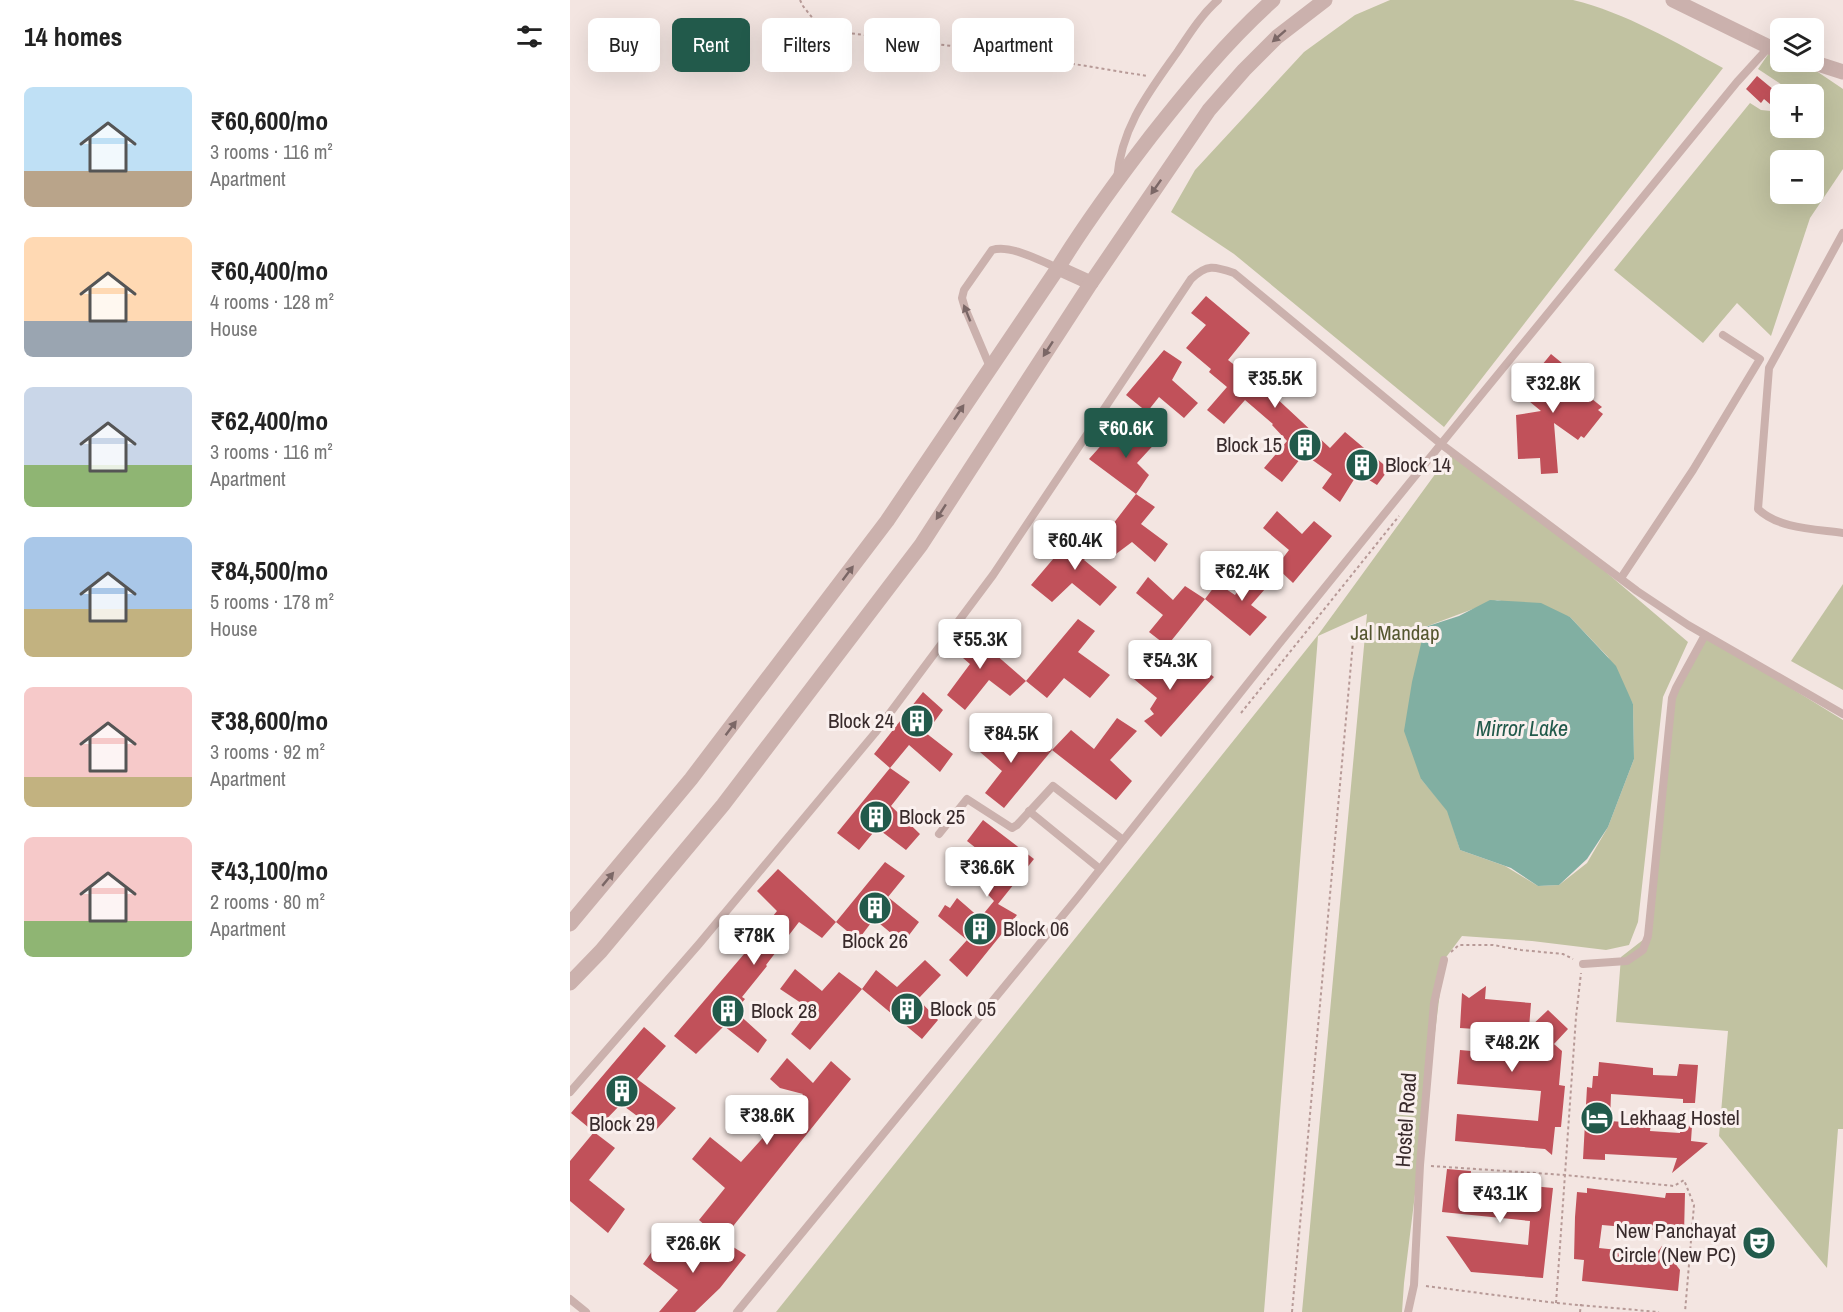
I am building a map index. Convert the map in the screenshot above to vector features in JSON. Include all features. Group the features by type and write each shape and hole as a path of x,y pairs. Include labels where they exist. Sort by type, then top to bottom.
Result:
{"street":[{"path":"570,924 691,779 887,521 1084,226 1116,182 1216,56 1273,0"},
{"path":"570,983 601,951 723,805 921,545 1091,283 1209,110 1277,37 1325,0"},
{"path":"1673,0 1770,47"},
{"path":"1824,66 1843,72"},
{"path":"1058,267 1091,283"}],"lane":[{"path":"1116,182 1118,161 1129,126 1143,100 1194,27 1218,0"},
{"path":"737,1312 1100,869 1737,82 1770,53"},
{"path":"1843,233 1768,368 1758,509 1767,518 1788,525 1843,532"},
{"path":"990,367 964,308 962,298 964,290 992,250 998,248 1011,249 1058,267"},
{"path":"570,1092 699,944 875,732 993,575 1191,279 1200,270 1215,267 1234,273 1442,444 1637,591 1706,635 1843,714"},
{"path":"1621,578 1693,470 1760,358 1722,335"},
{"path":"1582,964 1627,962 1642,950 1648,936 1672,698 1706,635"},
{"path":"939,834 967,799 1012,828 1053,786 1123,840"},
{"path":"1029,811 1100,869"},
{"name":"Hostel Road","path":"1408,1312 1414,1285 1420,1165 1434,1003 1444,960"},
{"path":"570,1299 586,1312"}],"path":[{"path":"800,0 818,25 841,32 1007,53 1159,78"},
{"path":"1292,1312 1354,631"},
{"path":"1444,960 1459,945 1493,945 1563,954 1582,964 1576,1017 1556,1302"},
{"path":"1420,1165 1565,1175 1674,1186 1684,1180 1694,1204 1686,1312"},
{"path":"1414,1285 1659,1312"},
{"path":"1580,1312 1581,1304"}],"green space":[{"path":"1390,0 1573,0 1631,20 1723,68 1444,427 1234,254 1171,212 1195,170 1304,52 1355,15"},
{"path":"1770,52 1770,72 1818,72 1843,89 1843,169 1824,197 1824,150 1770,150 1770,204 1819,204 1810,218 1771,336 1737,303 1703,343 1614,270 1750,103 1761,110 1770,111 1770,138 1824,138 1824,84 1781,84 1758,69"},
{"name":"Jal Mandap","path":"1452,451 1552,526 1688,642 1663,697 1638,922 1629,945 1606,950 1462,936 1444,960 1402,1312 1302,1312 1367,614 1318,636 1264,1312 776,1312 1318,635","holes":["1497,600 1570,617 1608,657 1633,704 1634,759 1608,827 1587,863 1559,885 1538,886 1505,866 1460,850 1448,811 1421,779 1425,627"]},
{"path":"1843,584 1843,690 1791,661"},
{"path":"1705,635 1843,720 1843,1129 1838,1129 1827,1268 1719,1136 1728,1031 1616,1022 1621,957 1648,936 1676,688"}],"water":[{"name":"Mirror Lake","path":"1490,600 1541,603 1570,617 1616,666 1633,704 1634,759 1608,827 1587,859 1559,885 1538,886 1511,868 1460,850 1447,811 1421,779 1404,731 1412,682 1425,627 1459,616"}],"building":[{"path":"1757,76 1770,87 1770,104 1764,99 1761,103 1746,89"},
{"path":"1206,296 1250,333 1228,360 1273,395 1330,448 1345,432 1389,469 1377,485 1358,473 1340,502 1322,488 1332,474 1304,454 1282,482 1264,468 1287,441 1273,424 1245,400 1224,424 1207,410 1227,387 1209,372 1211,369 1186,348 1206,325 1191,313"},
{"path":"1164,350 1182,362 1172,380 1198,403 1184,418 1159,397 1147,412 1126,395"},
{"path":"1551,354 1568,368 1562,375 1602,407 1598,410 1603,414 1584,438 1581,436 1578,440 1554,423 1558,473 1541,474 1540,458 1518,459 1516,415 1541,411 1519,393"},
{"path":"1144,427 1160,438 1137,463 1149,475 1136,494 1089,459 1106,440 1123,448"},
{"path":"1136,494 1155,507 1141,524 1168,544 1155,562 1132,542 1116,554 1100,541"},
{"path":"1277,511 1302,534 1314,521 1332,536 1293,583 1276,567 1289,550 1263,528"},
{"path":"1082,525 1100,541 1084,560 1117,587 1100,606 1072,583 1052,602 1031,585"},
{"path":"1256,567 1272,581 1251,605 1267,617 1250,636 1205,599 1217,583 1235,595"},
{"path":"1148,577 1173,600 1185,586 1205,599 1167,646 1149,632 1163,615 1136,593"},
{"path":"1078,619 1095,631 1078,652 1110,675 1090,698 1064,678 1047,698 1026,681"},
{"path":"964,627 1026,681 1010,696 989,680 965,710 947,695 970,664 949,646"},
{"path":"1145,656 1174,677 1191,660 1214,677 1161,737 1144,721 1154,714 1150,709 1157,698 1129,675"},
{"name":"Block 24","path":"923,692 943,710 926,733 953,754 940,772 909,745 890,768 874,754"},
{"path":"1117,718 1137,731 1110,760 1132,781 1116,800 1052,750 1071,730 1094,749"},
{"path":"989,728 1015,752 1031,732 1052,750 1004,808 985,793 1002,771 973,746"},
{"name":"Block 25","path":"890,768 910,782 891,806 920,834 906,850 877,828 859,850 837,833"},
{"path":"983,820 1034,859 998,904 1017,915 967,977 949,960 967,940 938,916 945,905 950,908 957,898 980,918 994,901 980,886 996,864 967,841"},
{"name":"Block 26","path":"885,862 905,876 888,897 919,922 903,943 874,919 858,940 836,922"},
{"path":"778,869 836,922 822,938 799,922 742,997 745,999 735,1011 767,1040 758,1053 724,1026 696,1054 674,1036 756,940 755,938 777,911 757,891"},
{"name":"Block 05","path":"925,960 941,975 918,999 938,1020 922,1039 862,989 876,970 897,987"},
{"path":"795,969 822,991 839,972 862,989 810,1050 791,1034 810,1009 780,989"},
{"path":"1486,986 1485,999 1531,1003 1529,1028 1548,1010 1568,1029 1554,1044 1562,1051 1559,1085 1565,1086 1561,1127 1555,1127 1552,1155 1545,1149 1455,1141 1457,1114 1538,1121 1541,1091 1457,1084 1460,1050 1547,1058 1521,1032 1460,1028 1462,993 1469,998"},
{"name":"Block 29","path":"644,1027 666,1046 637,1079 676,1108 656,1130 621,1104 594,1132 571,1113"},
{"path":"787,1058 813,1083 831,1061 851,1079 722,1240 699,1220 725,1188 692,1159 710,1137 741,1162 769,1131 791,1118 788,1113 803,1094 780,1088 770,1079"},
{"name":"Lekhaag Hostel","path":"1599,1062 1653,1068 1653,1075 1677,1076 1679,1064 1698,1065 1695,1103 1683,1103 1683,1099 1611,1094 1610,1121 1651,1124 1650,1131 1680,1133 1681,1125 1692,1126 1691,1141 1708,1143 1672,1173 1677,1158 1605,1154 1605,1160 1583,1159 1587,1087 1592,1088 1593,1076 1598,1076"},
{"path":"594,1132 615,1148 589,1180 625,1209 608,1233 570,1201 570,1161"},
{"path":"1447,1169 1471,1171 1470,1180 1553,1188 1543,1278 1471,1272 1446,1236 1528,1245 1530,1221 1442,1212"},
{"path":"1587,1188 1665,1198 1666,1193 1685,1193 1684,1234 1602,1225 1599,1248 1656,1254 1662,1246 1680,1270 1678,1291 1582,1281 1584,1260 1574,1259 1575,1217 1577,1192 1587,1193"},
{"path":"661,1239 695,1266 722,1240 746,1255 720,1288 695,1312 659,1312 678,1290 643,1264"}],"place":[{"name":"Block 15","path":"1305,445"},
{"name":"Block 14","path":"1362,465"},
{"name":"Block 24","path":"917,721"},
{"name":"Block 25","path":"876,817"},
{"name":"Block 26","path":"875,908"},
{"name":"Block 06","path":"980,929"},
{"name":"Block 05","path":"907,1009"},
{"name":"Block 28","path":"728,1011"},
{"name":"Block 29","path":"622,1091"},
{"name":"Lekhaag Hostel","path":"1597,1118"},
{"name":"New Panchayat Circle (New PC)","path":"1759,1243"}]}
